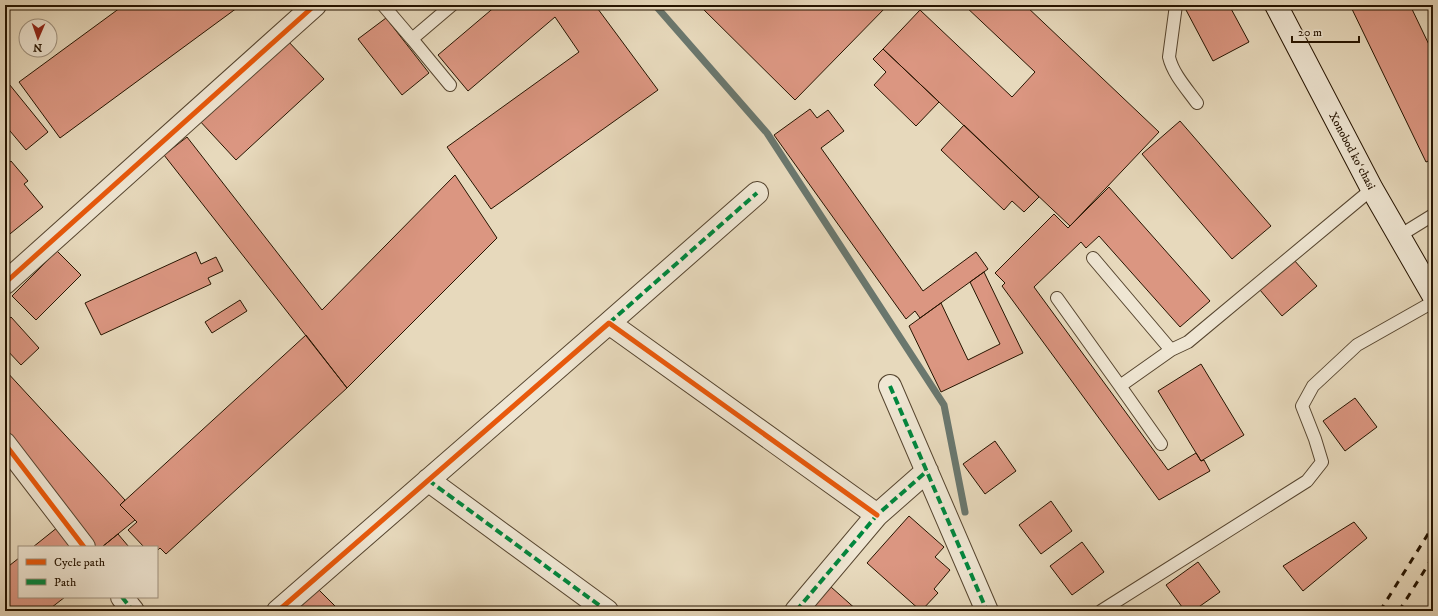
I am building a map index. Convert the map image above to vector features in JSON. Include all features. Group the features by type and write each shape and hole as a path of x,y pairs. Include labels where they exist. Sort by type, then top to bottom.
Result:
{"street":[{"path":"5,283 315,5"},
{"name":"Xonobod koʻchasi","path":"1276,5 1372,188 1433,295"},
{"path":"278,611 757,193"},
{"path":"609,323 877,514"},
{"path":"890,386 987,611"},
{"path":"5,444 83,546"},
{"path":"796,611 877,514 927,471"},
{"path":"428,480 608,611"},
{"path":"123,598 133,611"}],"lane":[{"path":"383,5 450,84"},
{"path":"412,39 452,5"},
{"path":"1176,5 1169,57 1170,64 1197,103"},
{"path":"1120,386 1171,350 1188,342 1372,188"},
{"path":"1399,236 1433,215"},
{"path":"1093,258 1171,350"},
{"path":"1057,298 1161,444"},
{"path":"1100,611 1307,481 1322,462 1302,406 1313,386 1357,345 1433,302"}],"building":[{"path":"124,5 241,5 60,138 19,82 52,58 58,58 58,53"},
{"path":"497,5 595,5 658,90 491,209 447,147 579,52 555,17 468,91 438,55"},
{"path":"699,5 888,5 795,100"},
{"path":"964,5 1025,5 1159,132 1070,226 883,49 920,10 1012,97 1035,72"},
{"path":"1196,5 1229,5 1249,42 1213,61 1186,10"},
{"path":"1350,5 1410,5 1433,53 1433,159 1426,162"},
{"path":"386,18 429,73 402,95 358,39"},
{"path":"286,39 324,79 236,160 198,119"},
{"path":"883,49 939,102 916,126 874,85 886,72 873,59"},
{"path":"5,79 48,132 26,150 5,125"},
{"path":"810,109 817,118 828,110 844,131 821,148 923,291 976,252 988,269 920,318 915,311 906,319 774,135"},
{"path":"1180,121 1271,226 1232,259 1142,154"},
{"path":"964,125 1039,197 1024,212 1012,201 1004,210 941,150"},
{"path":"187,137 322,310 455,175 497,238 347,388 164,155"},
{"path":"11,161 28,181 24,184 43,207 5,238 5,166"},
{"path":"1109,187 1210,301 1180,327 1099,236 1086,248 1081,242 1034,287 1168,470 1196,453 1201,461 1204,460 1210,471 1159,500 1002,286 1005,283 995,273 1054,214 1068,228"},
{"path":"5,245 10,251 5,256"},
{"path":"57,251 81,275 36,320 12,296"},
{"path":"196,252 201,264 216,257 223,271 208,278 211,284 101,335 85,303"},
{"path":"1294,260 1317,286 1282,316 1260,290"},
{"path":"984,272 1023,353 941,392 909,326 941,303 968,360 1000,344 970,282"},
{"path":"240,300 247,311 212,333 205,322"},
{"path":"11,317 39,348 21,365 5,348 5,322"},
{"path":"306,335 347,388 166,554 160,548 158,550 158,546 143,546 128,530 137,522 120,505"},
{"path":"1201,364 1244,435 1201,461 1158,391"},
{"path":"5,370 125,500 120,505 135,520 103,546 94,546 5,429"},
{"path":"1355,398 1377,427 1345,451 1323,421"},
{"path":"995,441 1016,471 985,494 963,464"},
{"path":"1051,501 1072,531 1041,554 1019,525"},
{"path":"909,516 944,547 935,557 950,570 934,589 938,593 921,611 867,563"},
{"path":"1354,522 1367,538 1303,591 1283,566"},
{"path":"58,527 73,546 34,546"},
{"path":"118,534 128,546 103,546"},
{"path":"1082,542 1104,572 1072,595 1050,566"},
{"path":"18,559 18,598 64,598 47,611 7,611 5,608 5,569"},
{"path":"1198,562 1220,592 1193,611 1185,611 1166,585"},
{"path":"831,587 858,611 810,611"},
{"path":"318,589 340,611 296,611"}],"waterway":[{"path":"655,5 767,133 944,405 965,512"}],"railway":[{"path":"1380,611 1433,526"},
{"path":"1399,611 1433,557"}],"marked path":[{"path":"609,323 757,193"},
{"path":"890,386 987,611"},
{"path":"796,611 877,515 927,471"},
{"path":"428,480 607,611"},
{"path":"123,598 133,611"}],"cycle path":[{"path":"5,283 315,5"},
{"path":"278,611 609,323 877,515"},
{"path":"5,444 83,546"}]}
